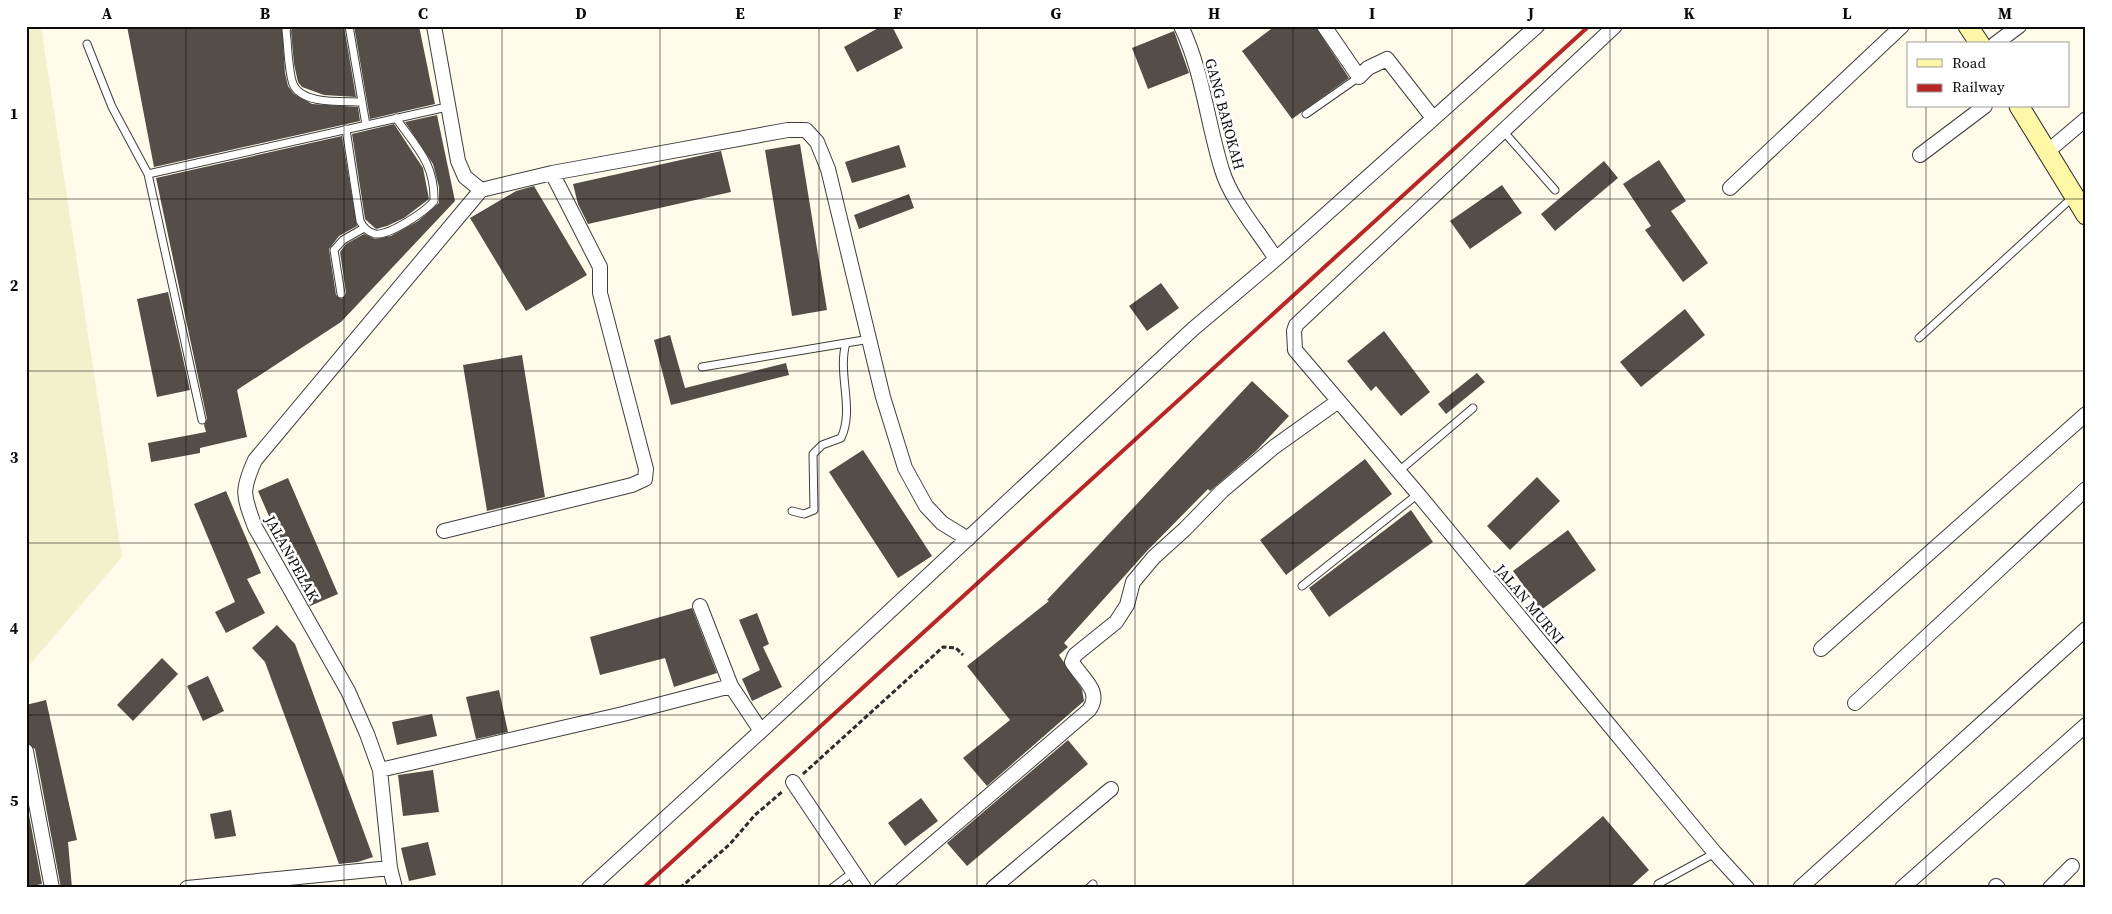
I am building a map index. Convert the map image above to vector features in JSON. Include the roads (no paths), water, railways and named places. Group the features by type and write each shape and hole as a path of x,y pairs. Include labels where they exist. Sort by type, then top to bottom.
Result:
{"main road":[{"path":"1968,26 1979,42"},
{"path":"2020,108 2086,215"}],"street":[{"path":"434,26 458,161 465,178 481,190 552,173 788,130 806,130 817,142 828,170 870,339 882,397 905,468 926,506 942,523 968,539"},
{"name":"GANG BAROKAH","path":"1181,26 1199,74 1222,172 1230,189 1276,259"},
{"path":"1324,26 1359,77 1368,68 1387,59 1433,118"},
{"path":"589,888 761,731 1193,329 1276,259 1538,26"},
{"path":"1507,136 1614,26"},
{"path":"1730,188 1902,26"},
{"path":"1998,42 2019,26"},
{"path":"1920,155 1982,108"},
{"path":"2047,152 2086,119"},
{"name":"JALAN MURNI","path":"1507,136 1296,325 1295,350 1337,402 1399,471 1715,853 1747,888"},
{"path":"444,531 632,485 645,479 646,469 600,293 600,267 552,173"},
{"name":"JALAN PELAK","path":"394,888 390,868 380,770 367,734 348,691 255,527 246,504 244,484 255,460 481,190"},
{"path":"881,888 1089,710 1094,702 1094,694 1072,662 1075,655 1116,622 1127,605 1133,582 1142,569 1185,530 1222,491 1274,447 1337,402"},
{"path":"1821,649 2086,414"},
{"path":"1855,702 2086,489"},
{"path":"700,606 731,686 761,731"},
{"path":"1800,888 2086,630"},
{"path":"380,770 623,714 731,686"},
{"path":"1902,888 2086,725"},
{"path":"26,751 52,888"},
{"path":"793,782 864,888"},
{"path":"993,888 1111,789"},
{"path":"2050,888 2072,866"},
{"path":"187,888 390,868"}],"lane":[{"path":"288,26 286,30 293,84 299,92 309,98 361,102"},
{"path":"349,26 366,125"},
{"path":"87,44 112,107 148,174 202,420"},
{"path":"1306,114 1359,77"},
{"path":"148,174 447,107"},
{"path":"346,129 360,221 364,228 376,234 390,231 427,210 434,201 432,176 428,164 396,118"},
{"path":"1507,136 1555,190"},
{"path":"1919,338 2075,196"},
{"path":"341,294 334,250 342,240 364,228"},
{"path":"702,368 870,339"},
{"path":"792,511 804,514 814,510 813,454 822,445 841,438 844,431 846,398 842,362 846,344"},
{"path":"1399,471 1473,408"},
{"path":"1302,586 1418,494"},
{"path":"1658,884 1715,853"},
{"path":"832,888 853,872"}],"railway":[{"path":"643,888 1589,26"}]}
